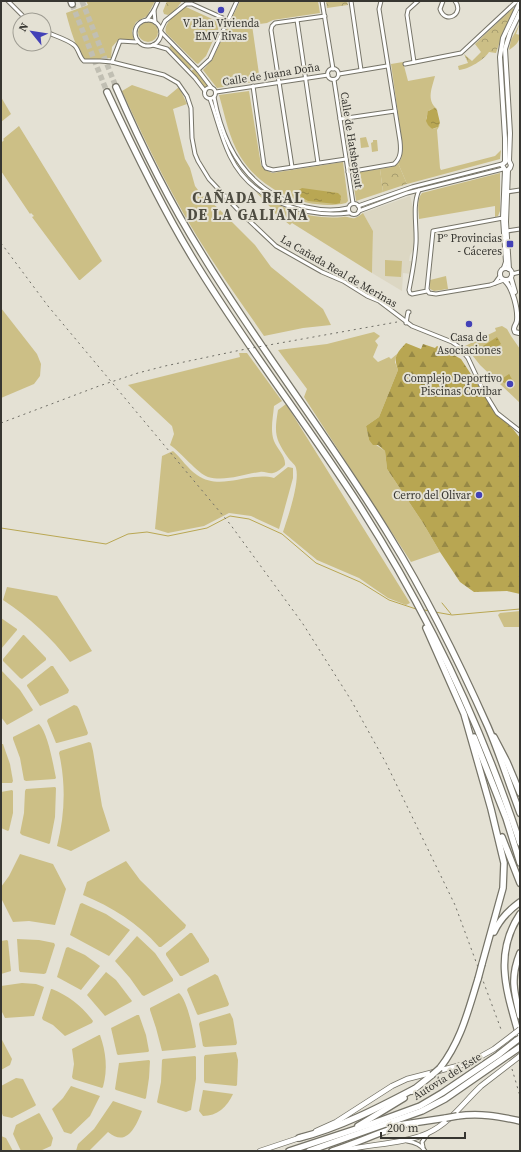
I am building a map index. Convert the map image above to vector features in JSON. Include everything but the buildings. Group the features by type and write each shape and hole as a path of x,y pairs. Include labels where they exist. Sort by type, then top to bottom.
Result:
{"highway":[{"path":"116,87 141,144 202,254 240,313 343,463 390,538 424,597 451,648 488,728 520,813"},
{"path":"107,92 145,172 170,220 193,259 232,319 359,505 412,595 479,732 520,843"},
{"path":"436,645 506,818 520,863"},
{"path":"464,714 502,848 504,862 501,899 486,953"},
{"path":"488,728 499,745 520,793"},
{"path":"491,808 520,883"},
{"path":"349,1130 400,1101 440,1068 454,1048 460,1036 482,964 496,927 509,911 520,902"},
{"path":"519,1039 505,983 504,968 506,942 520,914"},
{"path":"520,953 514,974 513,985 520,1016"},
{"name":"Autovía del Este","path":"289,1151 383,1120 420,1106 442,1093 519,1039"},
{"name":"Autovía del Este","path":"309,1151 422,1112 445,1099 520,1048"},
{"path":"299,1138 355,1117 414,1089"},
{"path":"318,1151 400,1125 457,1116 485,1114 520,1121"},
{"path":"332,1151 356,1144 380,1133 414,1123"}],"main road":[{"path":"260,1151 299,1138 336,1122 379,1093 407,1079 469,1063 494,1049 520,1029"},
{"path":"341,1151 356,1147 405,1141 430,1132 443,1123 481,1087 520,1056"}],"street":[{"path":"8,1 19,12"},
{"path":"138,41 136,36 136,27 140,23 147,20 158,1"},
{"path":"198,70 210,59 237,1"},
{"path":"322,1 333,69"},
{"path":"351,1 361,70"},
{"path":"348,172 390,166 398,160 401,146 379,9 381,1"},
{"path":"414,62 407,15 408,10 418,1"},
{"path":"443,1 440,9 442,14 448,17 454,16 457,11 458,5 455,1"},
{"path":"405,64 461,53 517,1"},
{"path":"152,45 159,40 165,21 184,5 191,2 223,18 226,24"},
{"path":"507,268 507,192 500,57 503,38 520,2"},
{"path":"154,10 155,22 161,31 198,70 216,92 214,97 224,136 234,157 259,185 273,194 297,205 327,210 348,208 353,203 358,206 359,210"},
{"path":"519,324 516,294 512,276 507,268 503,218 506,166 510,133 505,49 510,33 520,12"},
{"path":"223,18 230,16"},
{"path":"292,167 271,27 276,23 325,16"},
{"path":"147,20 155,22"},
{"path":"297,20 318,163"},
{"name":"La Cañada Real de Merinas","path":"52,35 74,45 84,61 112,62 164,75 178,83 187,96 191,108 192,138 198,161 209,179 264,236 276,246 378,301 401,317 406,323 452,342 465,354 482,390 497,413 520,431"},
{"path":"112,62 120,41 138,41 145,45 152,45 167,50 195,78 205,91 205,96 210,99 221,137 231,158 239,170 256,188 271,198 304,211 327,214 356,214 359,210 419,190 506,166"},
{"path":"333,69 328,72 328,75 329,78 334,80 339,74 387,66"},
{"path":"333,69 336,69 339,74"},
{"name":"Calle de Juana Doña","path":"216,92 328,75"},
{"name":"Calle de Hatshepsut","path":"334,80 353,203"},
{"path":"252,86 264,165 266,168 273,170 346,159"},
{"path":"205,91 207,88 211,87"},
{"path":"210,99 214,97"},
{"path":"340,119 395,111"},
{"path":"358,206 412,187 506,166"},
{"path":"419,190 416,202 417,231 414,265 409,290 410,293 412,294 427,291 432,294 436,294 490,285 505,280 520,272"},
{"path":"507,192 520,190"},
{"path":"348,208 349,213"},
{"path":"427,291 433,231 503,218"},
{"path":"507,231 520,229"},
{"path":"495,283 500,276 500,271 507,268"},
{"path":"500,276 510,286 519,324"},
{"path":"406,323 409,312"},
{"path":"519,324 514,329 516,332 520,333"},
{"path":"405,1141 424,1137 430,1132"},
{"path":"424,1137 422,1142 425,1151"},
{"path":"405,1141 414,1142 423,1147"}],"shaded area":[{"path":"410,196 414,212 414,248 410,255 409,261 412,261 411,274 403,273 402,291 372,273 373,231 363,213"}],"green space":[{"path":"86,1 155,1 147,16 136,22 132,31 134,41 127,39 118,40 112,47 111,58 87,60 83,57 77,46 66,13 88,5"},
{"path":"167,1 182,1 175,11 168,15 164,14 163,11"},
{"path":"240,1 318,1 320,13 273,20 267,23 252,25 260,81 217,88 203,70 212,60"},
{"path":"326,1 347,1 348,5 327,8"},
{"path":"184,7 221,23 206,56 198,64 166,33 167,25 171,19"},
{"path":"513,8 514,10 503,32 496,53 489,52 476,64 459,70 458,66 468,63 464,54 472,61 481,52 475,44"},
{"path":"148,22 155,25 158,32 155,39 148,42 141,39 138,32 141,25"},
{"path":"520,23 516,34 520,35 519,40 515,46 509,50 511,40"},
{"path":"171,45 192,67 189,70 169,48"},
{"path":"403,62 408,81 435,76 431,89 431,98 437,109 429,110 426,119 432,129 440,125 437,130 441,170 495,156 501,150 500,159 407,184 398,163 401,159 403,149 391,64"},
{"path":"194,69 208,86 205,88 191,71"},
{"path":"132,85 167,97 179,87 187,104 173,109 185,159 190,168 195,186 201,194 218,208 255,245 271,267 323,309 331,325 303,328 264,336 201,243 165,179 122,91"},
{"path":"249,91 261,165 264,169 272,173 343,162 348,201 346,203 331,205 316,204 286,196 260,179 249,168 240,156 233,142 219,95"},
{"path":"1,97 11,114 1,122"},
{"path":"19,126 102,261 80,280 32,217 34,216 31,213 30,214 1,171 1,143 4,140 3,139"},
{"path":"366,137 369,147 361,148 360,138"},
{"path":"373,140 377,140 378,151 372,152 371,143"},
{"path":"398,163 407,184 383,192 380,169 392,167"},
{"path":"380,169 383,192 356,201 352,173"},
{"path":"500,173 500,211 498,216 495,217 495,206 419,219 418,202 422,193"},
{"path":"256,192 287,209 309,215 331,218 354,218 363,213 373,231 372,273 292,223 290,225 272,211 273,210"},
{"path":"385,260 402,261 401,277 385,276"},
{"path":"446,276 448,289 434,291 430,289 430,280"},
{"path":"1,308 37,354 41,364 40,376 34,384 1,398"},
{"name":"Complejo Deportivo Piscinas Covibar","path":"502,326 507,329 520,349 520,403 480,365 465,346 496,331 495,328"},
{"path":"374,332 380,336 375,341 378,345 373,357 378,362 389,357 391,359 397,354 395,362 398,370 379,417 366,426 369,440 385,451 387,469 423,523 440,552 411,562 304,397 307,389 278,350 327,344"},
{"path":"406,343 421,349 423,344 435,348 437,346 461,359 497,414 520,438 520,594 507,591 474,592 460,582 387,469 385,451 378,445 373,445 369,440 366,426 379,417 398,370 396,361 397,355"},
{"path":"239,353 247,353 282,401 274,406 272,433 275,444 283,456 285,465 273,473 262,472 221,479 208,477 199,471 170,445 174,434 172,426 128,385 240,357"},
{"path":"286,404 410,603 406,605 388,598 359,578 317,560 283,532 293,500 297,474 294,464 284,452 278,441 276,431 278,410"},
{"path":"173,451 197,475 206,480 216,482 255,477 274,478 288,467 293,468 293,478 279,529 251,516 229,513 204,526 168,533 155,529 162,456"},
{"path":"7,587 57,596 92,651 70,662 40,628 3,600"},
{"path":"520,611 520,627 504,627 498,615 500,613"},
{"path":"1,618 17,630 1,649"},
{"path":"23,635 46,658 46,660 22,679 3,661 3,659"},
{"path":"53,666 69,690 68,693 40,706 27,685"},
{"path":"1,670 20,690 33,710 7,725 1,717"},
{"path":"74,705 79,709 88,733 87,735 56,743 47,721 48,719"},
{"path":"39,724 48,741 56,778 26,781 24,780 20,758 13,737"},
{"path":"89,742 91,743 93,751 102,806 110,831 71,851 57,846 62,823 64,800 63,776 59,753 60,751"},
{"path":"1,744 3,744 10,764 13,781 12,783 1,783"},
{"path":"55,787 55,817 50,843 49,844 22,835 20,833 24,813 26,789"},
{"path":"12,790 13,813 8,831 1,828 1,792"},
{"path":"20,854 53,864 66,889 55,925 29,921 13,922 1,898 1,887 9,876"},
{"path":"126,861 140,880 186,925 185,928 161,947 159,947 142,930 124,916 83,895 87,882"},
{"path":"82,903 106,914 130,930 109,956 70,935 80,904"},
{"path":"190,933 192,933 209,959 209,962 180,976 166,953"},
{"path":"137,936 155,953 173,979 173,981 144,996 115,961"},
{"path":"17,939 39,940 54,943 55,945 46,973 20,972"},
{"path":"7,940 11,971 1,974 1,941"},
{"path":"68,947 85,955 100,966 81,990 57,977 66,948"},
{"path":"106,972 116,980 132,1001 105,1016 87,995"},
{"path":"215,974 218,976 229,1004 228,1006 198,1015 187,990 188,988"},
{"path":"22,983 36,984 44,987 34,1016 5,1018 1,1010 1,986"},
{"path":"51,989 75,1002 89,1016 93,1021 92,1023 65,1036 53,1025 43,1020 42,1018"},
{"path":"179,993 188,1010 196,1047 162,1051 150,1008"},
{"path":"230,1013 233,1019 237,1043 236,1045 203,1046 199,1024 200,1022"},
{"path":"139,1015 146,1035 149,1051 118,1055 111,1028"},
{"path":"99,1035 102,1041 106,1061 102,1088 73,1079 72,1077 74,1064 72,1049"},
{"path":"1,1038 12,1059 10,1065 1,1070"},
{"path":"236,1052 238,1060 236,1086 205,1083 205,1055"},
{"path":"195,1056 196,1079 191,1110 186,1112 158,1103 162,1060"},
{"path":"149,1060 149,1078 145,1099 115,1089 119,1063"},
{"path":"16,1078 23,1079 36,1105 12,1118 3,1116 1,1111 1,1086"},
{"path":"71,1086 100,1096 90,1116 71,1134 64,1132 52,1109 63,1098"},
{"path":"203,1090 233,1094 225,1107 221,1110 208,1116 203,1116 199,1111"},
{"path":"113,1101 142,1111 134,1128 126,1136 120,1138 108,1132 89,1151 76,1151 78,1144 94,1129"},
{"path":"39,1113 53,1138 51,1146 40,1151 21,1151 13,1134 16,1125"},
{"path":"1,1136 6,1138 13,1151 1,1151"}],"water":[{"path":"435,108 437,110 440,123 438,127 432,129 426,121 428,111"},
{"path":"302,188 338,193 341,196 340,203 336,204 308,201 298,195 299,190"},
{"path":"497,337 501,344 487,353 483,346"},
{"path":"509,374 513,381 508,385 503,382 503,378"}],"waterway":[{"path":"1,528 106,544 128,534 147,532 168,536 207,528 230,516 249,519 282,534 316,563 360,582 389,600 416,609"},
{"path":"442,603 451,614"},
{"path":"435,612 452,615 520,609"},
{"path":"424,610 430,611"}],"tunnel":[{"path":"82,1 116,87"},
{"path":"72,4 107,92"}],"railway":[{"path":"1,243 48,306 230,524 303,624 351,700 386,763 455,905 502,1032"},
{"path":"1,423 99,386 165,366 241,350 397,322"},
{"path":"512,1069 520,1096"}],"place":[{"name":"V Plan Vivienda EMV Rivas","path":"221,10"},
{"name":"Pº Provincias - Cáceres","path":"510,244"},
{"name":"Casa de Asociaciones","path":"469,324"},
{"name":"Complejo Deportivo Piscinas Covibar","path":"510,384"},
{"name":"Cerro del Olivar","path":"479,495"}],"district":[{"name":"CAÑADA REAL DE LA GALIANA","path":"248,206"}]}
